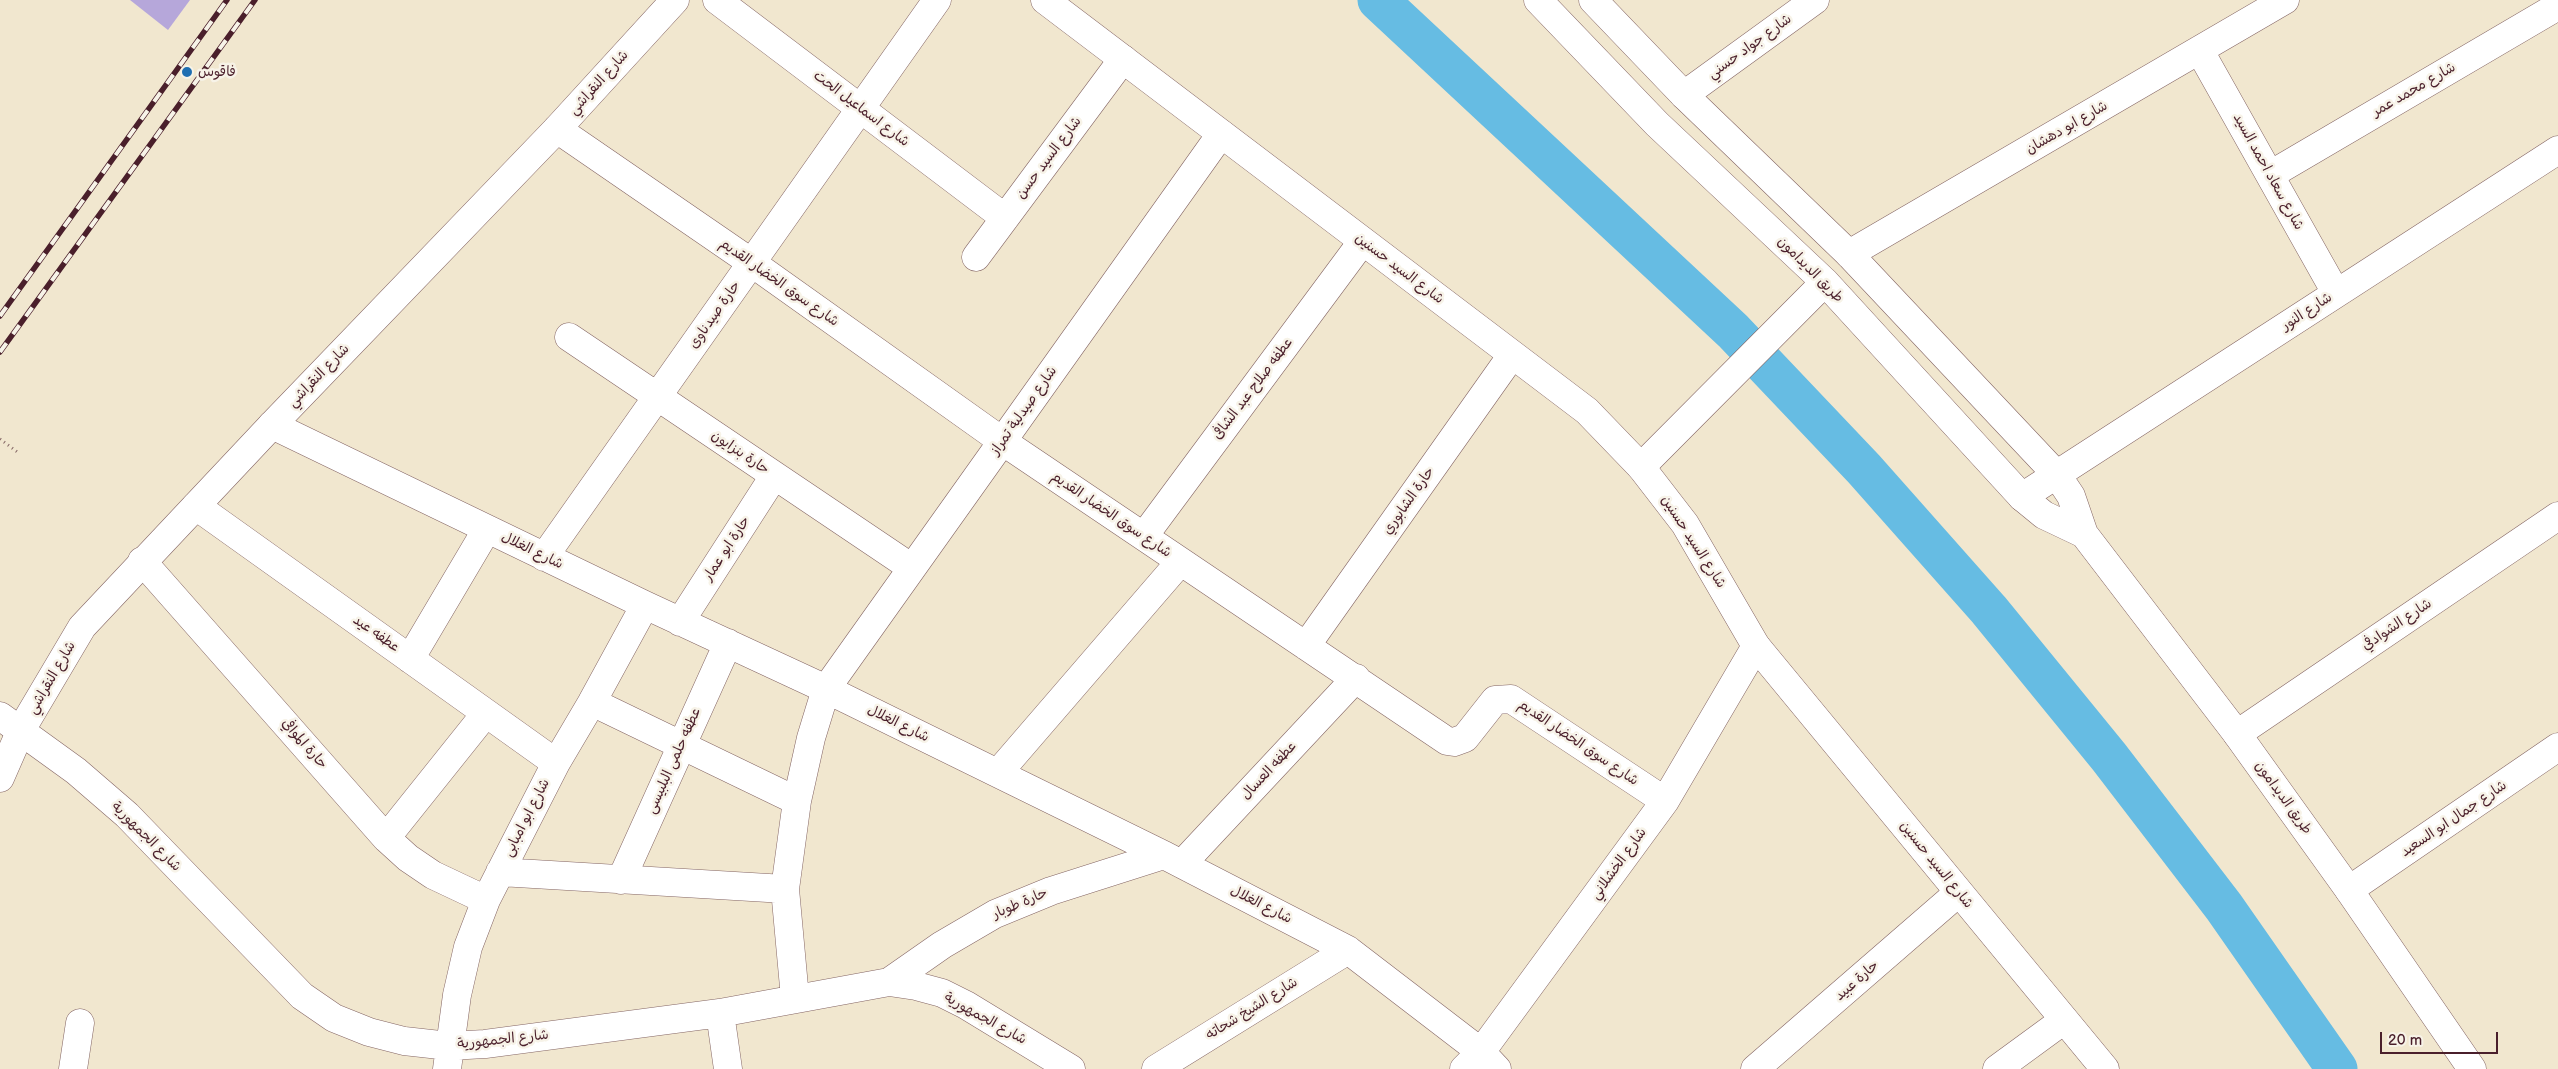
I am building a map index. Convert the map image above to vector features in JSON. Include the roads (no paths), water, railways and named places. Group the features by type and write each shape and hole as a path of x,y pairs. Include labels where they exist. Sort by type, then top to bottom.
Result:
{"street":[{"name":"شارع النقراشي","path":"0,778 11,723 82,626 272,425 557,130 675,0"},
{"name":"شارع اسماعيل الحت","path":"717,0 1005,218"},
{"name":"حارة صيدناوى","path":"544,557 937,0"},
{"name":"شارع السيد حسنين","path":"1045,0 1587,411 1642,467 1685,524 1756,646 2105,1069"},
{"name":"طريق الديدامون","path":"1538,0 1657,124 1825,282 2022,497 2044,515 2084,534"},
{"name":"طريق الديدامون","path":"1593,0 1684,95 1849,254 2057,475 2071,496 2084,534 2237,734 2349,890 2472,1069"},
{"name":"شارع جواد حسني","path":"1684,95 1815,0"},
{"name":"شارع ابو دهشان","path":"1849,254 2285,0"},
{"name":"شارع محمد عمر","path":"2270,175 2558,6"},
{"name":"شارع سعاد احمد السيد","path":"2200,51 2336,292"},
{"name":"شارع السيد حسن","path":"976,256 1123,59"},
{"name":"شارع سوق الخضار القديم","path":"557,130 752,263 1002,441 1448,741 1454,742 1465,738 1494,700 1511,699 1665,801"},
{"name":"شارع صيدلية تمراز","path":"826,689 1222,134"},
{"name":"شارع النور","path":"2022,497 2558,150"},
{"name":"عطفه صلاح عبد الشافى","path":"1144,536 1362,242"},
{"path":"1642,467 1825,282"},
{"name":"حارة بنزايون","path":"569,337 912,568"},
{"name":"حارة الشابوري","path":"1306,646 1512,355"},
{"name":"شارع الغلال","path":"272,425 680,622 826,689 1173,859 1348,950 1481,1063"},
{"name":"حارة ابو عمار","path":"680,622 774,476"},
{"name":"عطفه عيد","path":"196,506 556,763"},
{"name":"شارع الشوادفي","path":"2237,734 2558,516"},
{"path":"410,659 487,529"},
{"name":"حارة الموافي","path":"142,561 386,838 408,858 433,875 486,900"},
{"path":"998,773 1180,562"},
{"name":"شارع ابو امبابى","path":"448,1057 457,995 468,947 486,900 556,763 645,605"},
{"name":"عطفه حلمى البلبيسى","path":"621,880 728,644"},
{"name":"شارع الخشلاني","path":"1481,1063 1665,801 1756,646"},
{"name":"عطفه العسال","path":"1173,859 1356,678"},
{"path":"795,998 785,889 797,801 826,689"},
{"path":"592,702 797,801"},
{"path":"386,838 486,713"},
{"name":"شارع الجمهورية","path":"11,723 76,772 127,815 302,996 334,1018 369,1032 404,1041 448,1057 485,1044 720,1013 890,982 916,986 958,1001 1071,1069"},
{"name":"شارع جمال ابو السعيد","path":"2349,890 2558,747"},
{"name":"حارة طوبار","path":"890,982 942,945 995,914 1051,891 1173,859"},
{"path":"500,872 785,889"},
{"name":"حارة عبيد","path":"1755,1069 1958,893"},
{"name":"شارع الشيخ شحاته","path":"1156,1069 1348,950"},
{"path":"720,1013 728,1069"},
{"path":"1997,1069 2064,1020"},
{"path":"73,1069 80,1023"}],"waterway":[{"path":"1378,0 1733,331 1864,469 1989,610 2109,757 2224,907 2337,1069"}],"railway":[{"path":"0,316 227,0"},
{"path":"0,352 255,0"}],"place":[{"name":"فاقوس","path":"187,72"}]}
